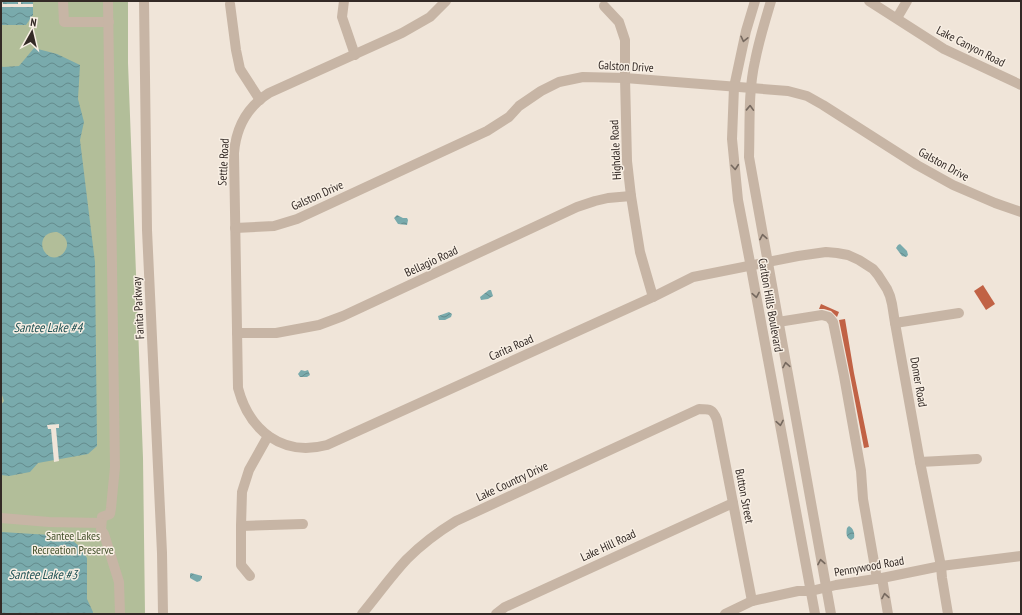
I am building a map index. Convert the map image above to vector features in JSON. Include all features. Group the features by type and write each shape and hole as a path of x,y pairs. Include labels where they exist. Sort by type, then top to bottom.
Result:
{"street":[{"path":"63,1 64,22 109,22"},
{"path":"108,1 115,467 110,514 102,517 101,530 104,534 119,582 120,614"},
{"name":"Fanita Parkway","path":"144,1 148,230 162,553 163,614"},
{"path":"344,1 342,17 355,55"},
{"name":"Settle Road","path":"268,436 251,418 240,396 238,388 235,145 239,128 248,112 269,93 402,33 425,21 446,1"},
{"name":"Carlton Hills Boulevard","path":"755,1 746,31 734,87 732,139 738,200 815,614"},
{"name":"Carlton Hills Boulevard","path":"771,1 754,62 751,88 749,157 831,614"},
{"name":"Lake Canyon Road","path":"869,1 944,49 1021,86"},
{"path":"897,18 907,1"},
{"path":"230,4 240,69 260,100"},
{"name":"Highdale Road","path":"604,6 619,22 625,40 627,160 640,252 653,297"},
{"name":"Galston Drive","path":"235,228 274,226 297,219 487,131 509,117 519,106 541,91 559,82 584,77 625,78 788,91 799,94 815,100 917,165 953,185 995,203 1021,212"},
{"name":"Bellagio Road","path":"237,333 276,333 319,325 343,316 577,207 608,198 631,196"},
{"name":"Domer Road","path":"767,262 826,252 848,255 860,260 873,269 885,285 892,304 920,462 941,566 948,614"},
{"name":"Carita Road","path":"268,436 279,443 293,447 311,448 327,445 653,297 693,277 767,262"},
{"path":"895,323 959,313"},
{"path":"778,322 822,315 829,317 833,322 861,471 863,499 888,614"},
{"name":"Button Street","path":"699,409 708,409 714,412 717,420 752,602"},
{"name":"Lake Country Drive","path":"362,614 407,560 423,544 456,521 699,409"},
{"path":"250,576 241,565 242,492 249,470 268,436"},
{"path":"920,462 977,459"},
{"name":"Lake Hill Road","path":"496,614 505,607 733,503"},
{"path":"1,518 49,522 101,523"},
{"path":"241,526 303,524"},
{"name":"Pennywood Road","path":"725,614 752,602 798,591 811,591 941,566 1021,556"}],"green space":[{"name":"Santee Lakes Recreation Preserve","path":"1,1 128,1 128,63 143,458 145,614 1,614"}],"water":[{"path":"1,1 33,1 33,15 26,25 1,25"},
{"name":"Santee Lake #4","path":"34,48 57,54 80,65 78,99 84,122 80,140 95,262 97,446 88,454 38,463 30,472 9,476 1,475 1,405 4,401 1,392 1,66 19,66","holes":["52,232 57,232 64,236 67,242 67,247 64,252 60,256 49,256 43,248 42,243 44,238"]},
{"path":"397,215 407,218 407,225 398,224 394,218"},
{"path":"900,244 907,251 908,255 906,257 902,256 896,248"},
{"path":"491,290 493,296 488,299 481,300 480,297"},
{"path":"449,312 452,314 451,317 445,320 439,320 438,316"},
{"path":"301,370 308,370 310,375 307,377 300,377 298,374"},
{"path":"849,526 853,529 854,534 854,538 851,540 847,537 847,528"},
{"name":"Santee Lake #3","path":"1,532 67,536 79,546 87,558 87,599 93,614 1,614"},
{"path":"191,573 202,576 202,578 197,582 190,578"}],"pier":[{"path":"1,1 3,4 18,4 18,1 21,1 21,4 33,4 33,7 1,7"},
{"path":"59,424 59,428 56,428 59,461 54,462 51,429 48,429 47,425"}],"building":[{"path":"983,285 995,304 986,310 974,291"},
{"path":"821,304 839,312 837,317 831,311 819,309"},
{"path":"845,319 869,447 864,448 839,320"}]}
